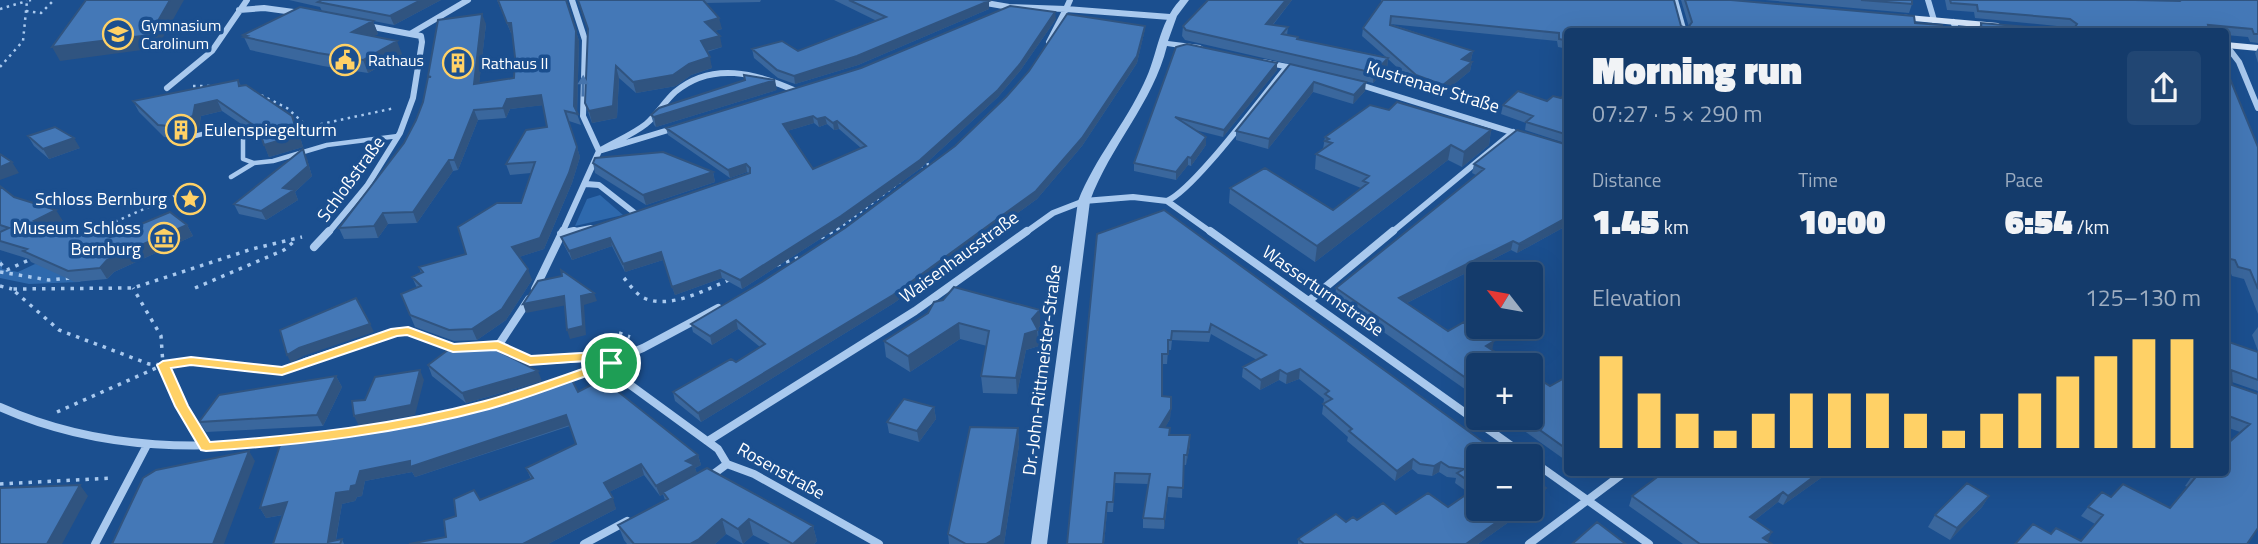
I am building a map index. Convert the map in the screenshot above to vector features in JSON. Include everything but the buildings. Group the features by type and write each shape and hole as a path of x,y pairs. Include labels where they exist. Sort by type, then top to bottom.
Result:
{"main road":[{"path":"1879,15 1934,20 1956,27 2016,27"},
{"path":"2229,45 2258,48"}],"street":[{"path":"167,88 212,51 247,0"},
{"path":"355,23 410,34 468,0"},
{"path":"572,0 585,40 583,116 599,151"},
{"path":"969,0 1009,7 1170,17"},
{"path":"1045,48 1070,0"},
{"path":"1084,201 1090,180 1150,80 1170,17 1185,0"},
{"path":"1675,0 1683,28"},
{"path":"1928,0 1934,20"},
{"path":"997,12 1009,7"},
{"path":"239,10 287,10 314,15"},
{"name":"Schloßstraße","path":"314,247 330,232 366,186 398,136 411,105 422,42 421,36 410,34"},
{"path":"1162,43 1211,51"},
{"path":"2229,49 2239,62 2258,108"},
{"path":"1249,59 1318,74"},
{"path":"1167,201 1176,197 1195,177 1287,67"},
{"path":"498,345 536,288 599,151 646,123 680,88 705,75 728,71 750,72 796,91"},
{"name":"Kustrenaer Straße","path":"1339,79 1538,140"},
{"path":"782,95 806,88"},
{"path":"599,151 677,127"},
{"path":"1310,300 1513,132"},
{"path":"586,184 599,185 635,214"},
{"name":"Wasserturmstraße","path":"1084,201 1133,197 1167,201 1510,444"},
{"name":"Waisenhausstraße","path":"708,441 915,311 1033,225 1068,206 1084,201"},
{"name":"Dr.-John-Rittmeister-Straße","path":"1040,544 1084,201"},
{"path":"622,219 648,210"},
{"path":"561,234 596,227"},
{"path":"560,381 611,363 667,337 722,306"},
{"path":"305,362 396,332 408,331 453,348 464,347"},
{"path":"486,346 498,345 530,360 598,356 606,357 611,363"},
{"name":"Rosenstraße","path":"611,363 618,376 718,449 727,464 754,474 879,544"},
{"path":"0,407 31,422 146,447 206,447 325,437"},
{"path":"96,544 146,447"},
{"path":"703,481 727,464"},
{"name":"Wasserturmstraße","path":"1543,468 1649,544"},
{"path":"1529,544 1620,476"},
{"path":"584,544 632,519"}],"lane":[{"path":"179,141 205,133 231,131 243,136 243,159 254,163 272,161 327,145 398,136"},
{"path":"231,177 244,172 254,163"}],"path":[{"path":"26,11 41,13 54,0"},
{"path":"0,67 23,41 29,1"},
{"path":"0,9 29,1"},
{"path":"167,88 211,86"},
{"path":"256,93 287,108 308,127 411,105"},
{"path":"913,173 922,166 935,162"},
{"path":"817,240 838,229 904,180"},
{"path":"90,233 174,196"},
{"path":"838,229 845,232"},
{"path":"195,288 284,250 310,233"},
{"path":"0,286 12,289 133,288 252,248 292,238 298,239"},
{"path":"767,267 808,254"},
{"path":"0,263 7,270 40,255"},
{"path":"774,260 785,256"},
{"path":"0,272 49,280 80,276"},
{"path":"624,278 637,293 654,301 678,299 741,275"},
{"path":"133,288 161,336 163,365 182,406 206,447"},
{"path":"12,289 60,330 149,364 191,361 282,371 305,362"},
{"path":"31,422 163,365"},
{"path":"0,484 113,478 122,470"}],"shaded area":[{"path":"600,195 623,215 575,226 587,199"},
{"path":"0,260 2,269 18,272 35,264 91,269 80,282 29,284 0,278"}],"place":[{"name":"Gymnasium Carolinum","path":"118,34"},
{"name":"Rathaus","path":"345,60"},
{"name":"Rathaus II","path":"458,63"},
{"name":"Eulenspiegelturm","path":"181,130"},
{"name":"Schloss Bernburg","path":"190,199"},
{"name":"Museum Schloss Bernburg","path":"164,238"}],"route":[{"path":"408,331 453,348 498,345 530,360 598,356 606,357 611,363 488,405 382,428 304,440 206,447 182,406 163,365 191,361 282,371 396,332 408,331"}]}
